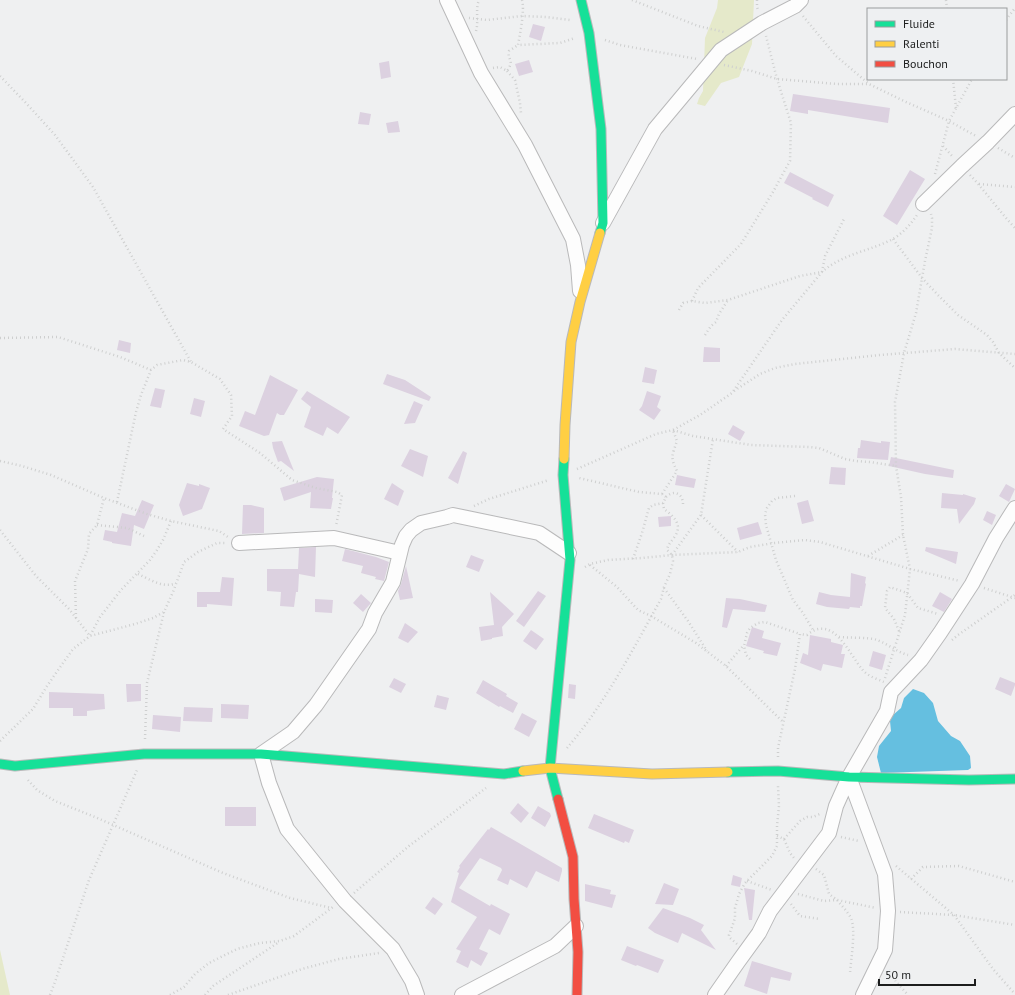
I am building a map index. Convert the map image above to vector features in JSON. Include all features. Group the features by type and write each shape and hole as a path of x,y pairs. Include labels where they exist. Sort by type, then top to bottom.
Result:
{"street":[{"path":"447,0 481,73 525,145 573,239 578,265 580,302"},
{"path":"582,0 589,34 601,129 603,223"},
{"path":"577,995 578,952 574,899 573,857 550,768 570,560 563,475 565,425 572,342 580,302 603,223 654,129 721,50 762,23 798,3"},
{"path":"923,204 1015,114"},
{"path":"715,995 759,932 770,911 829,833 836,806 849,777 887,711 891,692 921,660 948,622 972,584 996,538 1015,508"},
{"path":"261,754 293,732 316,705 338,674 368,628 393,582 402,545 406,536 411,530 421,523 453,515 539,533 569,553"},
{"path":"239,543 334,538 400,554"},
{"path":"0,764 15,766 144,754 261,754 504,774 550,768 652,774 778,771 849,777 969,780 1015,779"},
{"path":"261,754 269,783 287,829 345,901 394,952 412,981 417,995"},
{"path":"849,777 876,848 884,874 888,911 885,950 863,995"},
{"path":"462,995 555,946 576,926"}],"path":[{"path":"470,49 478,26 477,19 479,0"},
{"path":"518,45 522,16 522,0"},
{"path":"632,0 698,26 721,32 729,32"},
{"path":"692,302 698,288 741,244 790,161 791,123 757,7 757,0"},
{"path":"798,3 836,56 869,84 950,121 1015,158"},
{"path":"1007,19 1015,8"},
{"path":"455,16 487,20 522,16 546,17 574,21 589,34 620,45 711,62 752,71 777,79 837,84 869,84"},
{"path":"507,70 511,62 508,54 509,51 518,45 560,43 589,34"},
{"path":"481,73 496,67 507,70 514,80 522,117"},
{"path":"0,76 55,136 93,187 191,362"},
{"path":"954,80 956,108"},
{"path":"934,180 950,121 971,80"},
{"path":"943,146 978,184 1015,228"},
{"path":"978,184 1015,187"},
{"path":"732,393 782,320 822,272 839,260 893,239 909,225 923,204 932,218 932,228 924,261 916,313 904,354 895,402 896,466 901,497 904,535 910,569 905,615 884,682 891,692"},
{"path":"822,272 825,256 844,219"},
{"path":"893,239 922,278 938,295 958,315 987,335 1000,353 1015,368"},
{"path":"679,310 683,303 705,303 728,300 800,276 822,272"},
{"path":"705,335 711,326 716,322 728,300"},
{"path":"0,338 58,337 120,357 151,370"},
{"path":"453,515 489,499 563,475 656,434 673,430 700,415 760,374 775,368 795,364 954,349 1015,354"},
{"path":"117,502 136,412 151,370 157,365 183,360 191,362 220,379 232,395 232,416 223,429 260,453 292,480 316,488 337,492 342,495 334,538"},
{"path":"673,430 693,436 752,445 819,448 850,460 896,466"},
{"path":"662,494 677,471 672,461 677,441 673,430"},
{"path":"672,555 701,515 713,439"},
{"path":"0,462 51,474 104,498 147,514 171,521 219,531 239,543"},
{"path":"563,475 600,482 639,492 662,494 666,497"},
{"path":"564,752 606,694 661,599 673,561 672,555 668,550 668,546 677,534 678,525 677,521 671,514 664,509 663,502 668,495 673,492 681,497 683,504"},
{"path":"795,496 777,498 772,501 765,514 766,525 776,560 793,600 813,630"},
{"path":"76,618 75,581 80,565 88,549 89,534 97,525 104,498"},
{"path":"633,559 649,508 663,502"},
{"path":"701,515 738,552"},
{"path":"90,636 100,617 121,590 150,560 163,540 171,521"},
{"path":"97,525 127,528 144,536"},
{"path":"0,530 36,576 69,609 90,636"},
{"path":"868,556 904,535"},
{"path":"569,575 590,564 608,560 738,552 750,546 805,540 820,542 910,569 972,584 1014,597"},
{"path":"50,995 89,880 144,754 147,683 164,612 184,562 198,552 217,543 239,543"},
{"path":"569,553 590,564 618,587 638,610 651,616 696,643 726,666 784,723"},
{"path":"138,574 157,583 171,585 176,583"},
{"path":"664,587 708,653"},
{"path":"899,632 894,619 885,608 887,591 890,587 907,593 918,608 939,614 960,634"},
{"path":"947,644 1014,597"},
{"path":"0,741 33,709 73,649 90,636 135,624 153,618 164,612"},
{"path":"750,659 746,655 744,646 747,633 750,628 758,623 765,622 800,634"},
{"path":"838,637 874,639 921,660"},
{"path":"726,666 744,646"},
{"path":"15,766 37,790 55,801 113,824 223,873 290,898 331,908"},
{"path":"784,839 800,821 807,817 813,817 836,806"},
{"path":"829,833 846,839 859,841 876,848"},
{"path":"777,836 784,839 793,857 820,871 824,875 829,894 847,910 852,920 853,932 850,973"},
{"path":"893,862 954,915 993,969 1015,994"},
{"path":"911,879 923,867 959,866 1015,882"},
{"path":"747,881 783,894 796,894 824,901 837,900 888,911 954,915 1015,925"},
{"path":"783,894 800,916 820,919"},
{"path":"205,995 213,986 280,941"},
{"path":"885,950 889,969 894,979 908,995"},
{"path":"228,995 302,969 339,959 394,952"}],"green space":[{"path":"718,0 754,0 752,44 739,77 721,83 705,106 697,104 703,91 705,38 717,8"},
{"path":"0,950 10,995 0,995"}],"water":[{"path":"913,689 924,693 933,703 938,721 951,736 960,741 970,756 971,768 968,770 881,773 877,757 879,746 891,731 890,721 893,715 901,708 904,698"}],"building":[{"path":"533,24 545,27 541,41 529,37"},
{"path":"529,60 533,72 519,76 515,64"},
{"path":"389,61 391,77 381,79 379,63"},
{"path":"793,94 890,108 888,123 808,110 808,114 790,111"},
{"path":"360,112 371,114 369,125 358,124"},
{"path":"398,121 400,132 388,133 386,123"},
{"path":"910,170 925,179 897,225 883,216"},
{"path":"790,172 834,195 828,207 784,183"},
{"path":"119,340 131,343 130,353 117,350"},
{"path":"704,347 720,348 720,362 703,362"},
{"path":"645,367 657,370 654,384 642,382"},
{"path":"387,374 405,380 431,397 429,401 383,384"},
{"path":"270,375 298,390 284,415 277,413 269,435 264,436 239,426 245,411 255,415"},
{"path":"155,388 165,390 161,408 150,406"},
{"path":"307,391 350,417 338,434 327,427 323,436 304,427 311,407 301,399"},
{"path":"647,391 661,396 657,407 661,410 654,420 639,410 642,406"},
{"path":"194,398 205,401 201,417 190,414"},
{"path":"414,401 423,405 415,423 404,424"},
{"path":"733,425 745,432 740,441 728,434"},
{"path":"861,440 881,443 881,441 890,442 888,460 857,458"},
{"path":"282,441 294,471 281,461 278,462 272,442"},
{"path":"410,449 428,456 423,477 401,466"},
{"path":"463,451 467,453 458,484 448,478"},
{"path":"891,457 954,470 953,478 925,474 889,466"},
{"path":"831,467 846,468 845,485 829,484"},
{"path":"677,475 696,479 694,488 675,485"},
{"path":"317,477 334,479 331,509 310,508 311,492 284,501 280,488"},
{"path":"187,483 199,486 199,484 210,488 202,509 183,516 179,505"},
{"path":"392,483 404,491 398,506 384,499"},
{"path":"1006,484 1015,489 1009,502 999,496"},
{"path":"942,493 963,494 976,498 974,504 959,524 957,509 941,508"},
{"path":"142,500 154,505 144,529 134,525 131,546 103,540 105,530 117,532 122,513 135,516"},
{"path":"808,500 814,521 802,524 797,503"},
{"path":"243,505 264,508 264,533 242,534"},
{"path":"987,511 996,515 992,525 983,520"},
{"path":"671,516 671,526 659,527 658,517"},
{"path":"758,522 762,534 740,540 737,528"},
{"path":"316,547 315,577 299,574 298,592 296,592 294,607 280,606 281,592 267,591 267,569 298,569 299,548"},
{"path":"926,547 958,552 956,564 925,551"},
{"path":"345,549 389,562 384,581 361,573 363,566 342,561"},
{"path":"471,555 484,560 479,572 466,567"},
{"path":"406,566 413,598 400,600 398,591"},
{"path":"851,573 866,577 862,606 860,606 860,608 850,607 849,609 827,607 816,604 819,592 850,597"},
{"path":"222,577 234,578 232,606 207,604 207,607 197,607 197,592 220,592"},
{"path":"538,591 546,596 524,627 516,621"},
{"path":"490,592 514,614 502,627 503,636 481,641 479,627 494,625"},
{"path":"940,592 952,599 944,612 932,606"},
{"path":"361,594 371,603 363,612 353,603"},
{"path":"726,598 740,599 767,605 765,612 733,609 727,628 722,627"},
{"path":"315,599 333,600 332,613 315,612"},
{"path":"405,623 418,632 408,643 398,638"},
{"path":"752,627 764,631 762,638 781,643 777,656 763,653 764,651 746,646"},
{"path":"531,630 544,639 536,650 523,641"},
{"path":"810,635 831,639 831,642 843,645 841,654 845,654 842,668 823,664 821,671 800,663 803,653 808,655"},
{"path":"873,651 886,655 882,670 869,666"},
{"path":"1000,677 1015,683 1011,696 995,689"},
{"path":"394,678 406,684 401,693 389,687"},
{"path":"483,680 507,694 506,696 518,703 513,713 500,706 499,707 476,693"},
{"path":"126,684 141,684 141,701 127,702"},
{"path":"569,684 576,685 575,699 568,698"},
{"path":"49,692 104,694 105,709 87,711 87,716 73,716 73,708 49,708"},
{"path":"437,695 449,698 446,710 434,707"},
{"path":"221,704 249,705 248,719 221,718"},
{"path":"184,707 213,708 212,722 183,721"},
{"path":"522,713 537,721 529,737 514,729"},
{"path":"153,715 181,717 180,732 152,729"},
{"path":"518,803 529,813 521,823 510,813"},
{"path":"538,806 550,813 551,816 545,827 531,818"},
{"path":"225,807 256,807 256,826 225,826"},
{"path":"594,814 634,830 629,843 625,841 624,843 588,828"},
{"path":"491,827 562,868 562,871 559,882 536,871 527,888 510,879 508,885 497,880 502,870 501,868 480,858 459,888 490,906 491,904 510,914 500,935 489,929 479,949 488,953 481,966 471,960 468,968 456,962 461,951 456,949 477,917 451,902 459,873 457,872 460,867 459,866"},
{"path":"733,875 742,878 740,887 731,885"},
{"path":"664,883 679,889 673,905 655,904"},
{"path":"585,884 611,890 610,894 616,895 612,908 585,901"},
{"path":"744,888 755,890 752,920 749,920"},
{"path":"433,897 443,904 435,915 425,908"},
{"path":"663,908 704,925 701,930 716,950 682,933 678,943 655,933 648,928"},
{"path":"627,946 664,960 658,973 621,960"},
{"path":"752,961 792,973 790,981 771,977 767,994 744,986"}],"traffic: fast":[{"path":"581,0 589,33 601,129 603,223 600,233"},
{"path":"558,799 550,768 570,560 563,475 564,459"},
{"path":"0,764 15,766 144,754 261,754 504,774 523,771"},
{"path":"728,772 778,771 849,777 969,780 1015,779"}],"traffic: slow":[{"path":"564,459 571,342 580,302 600,233"},
{"path":"523,771 550,768 652,774 728,772"}],"traffic: jam":[{"path":"558,799 573,857 574,899 578,952 577,995"}]}
